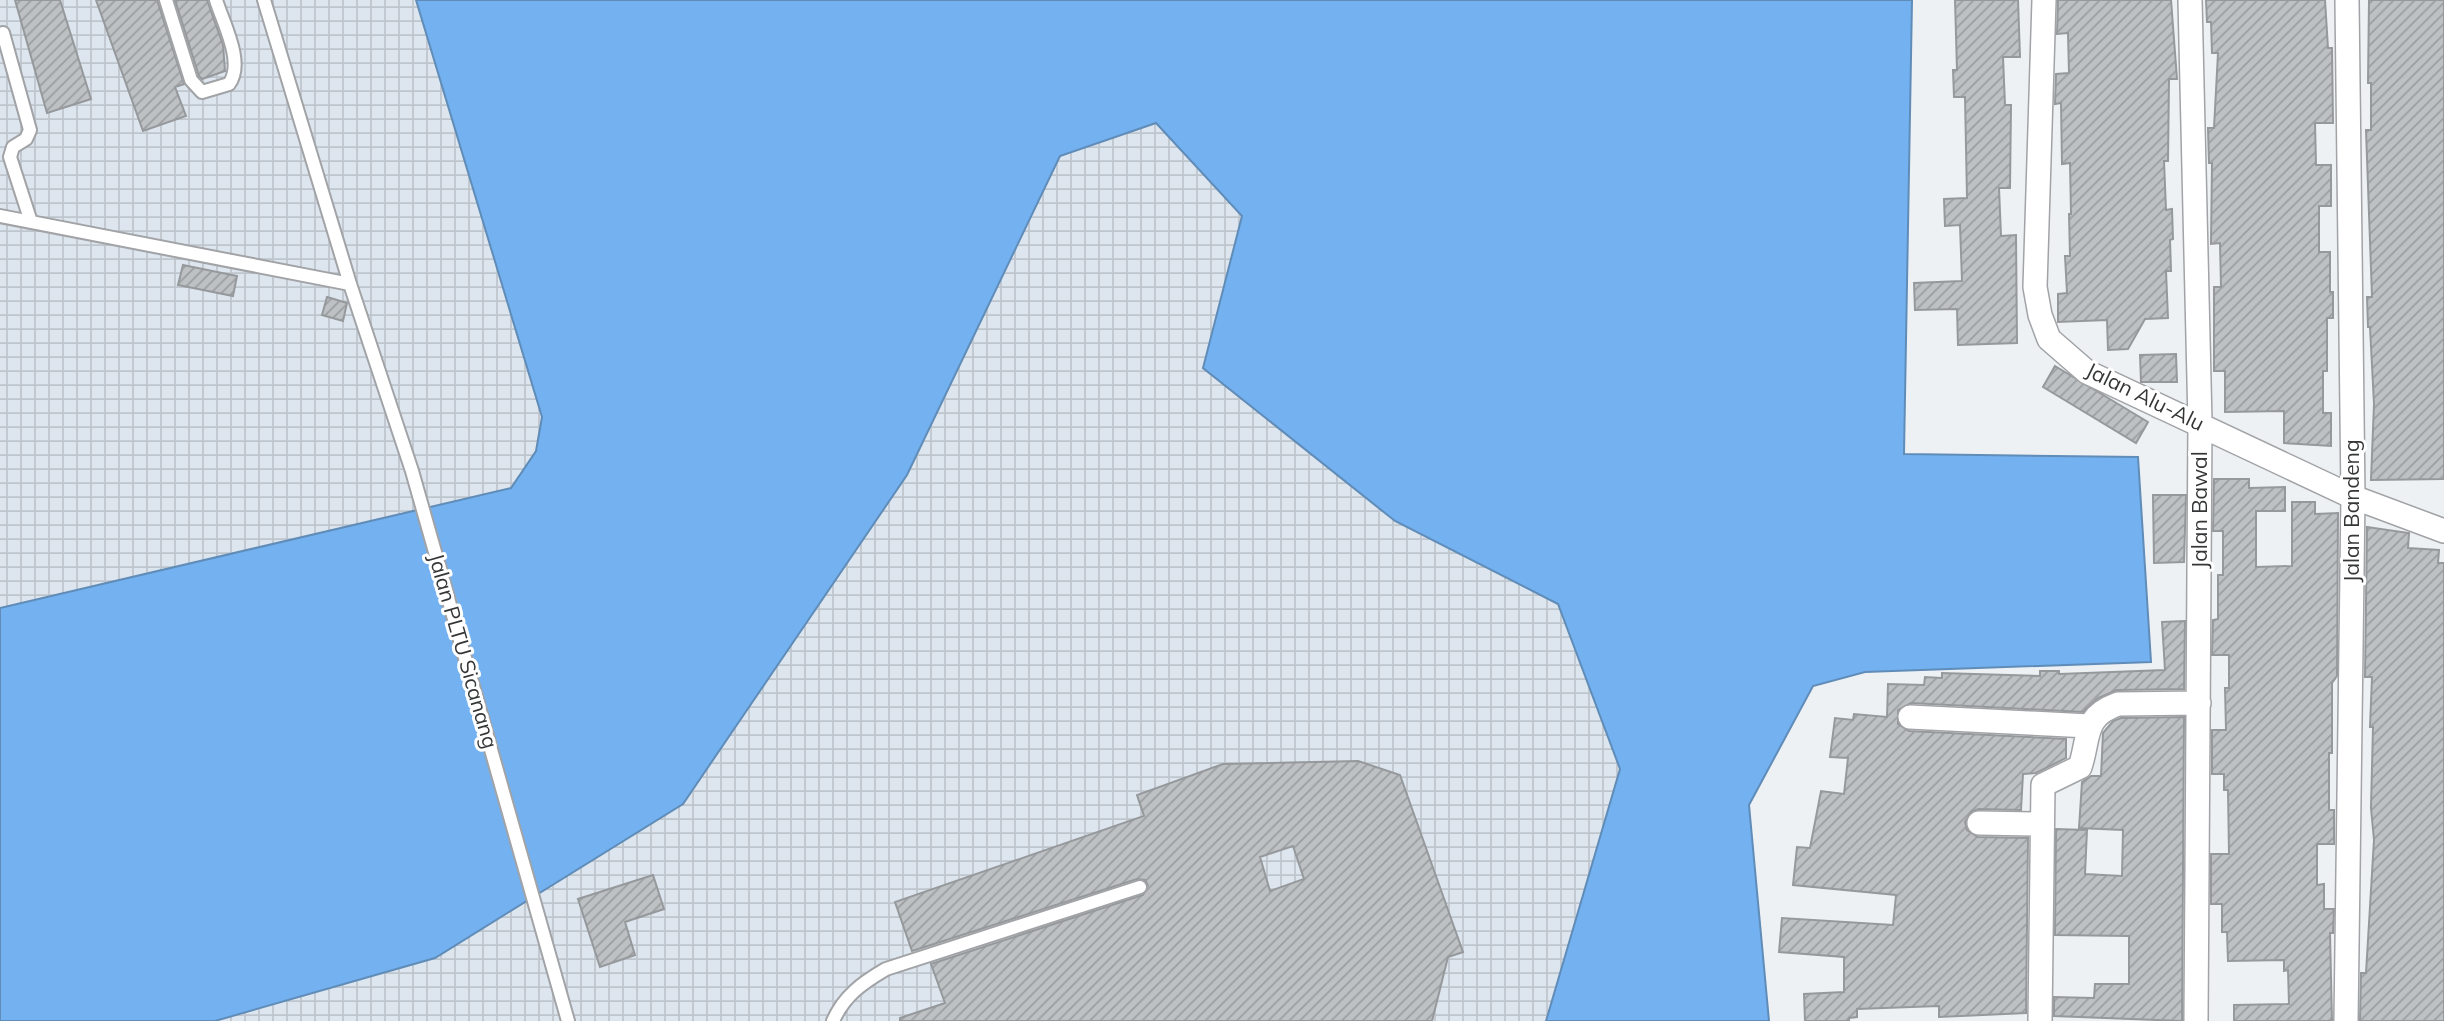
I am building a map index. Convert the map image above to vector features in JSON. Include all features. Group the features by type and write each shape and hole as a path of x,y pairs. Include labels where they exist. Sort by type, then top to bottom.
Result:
{"street":[{"name":"Jalan Alu-Alu","path":"2044,0 2035,287 2040,315 2049,339 2087,372 2353,497 2444,531"},
{"name":"Jalan Bawal","path":"2190,0 2200,423 2196,1021"},
{"name":"Jalan Bandeng","path":"2346,1021 2353,497 2347,0"},
{"path":"2040,1021 2043,785 2080,767 2089,726 2100,713 2118,704 2199,703"},
{"path":"1910,717 2089,726"},
{"path":"1979,823 2041,824"}],"lane":[{"path":"166,0 191,80 202,92 229,84 236,73 234,57 216,0"},
{"name":"Jalan PLTU Sicanang","path":"264,0 350,284 412,471 566,1015"},
{"path":"3,33 30,130 26,139 13,147 10,157 30,222"},
{"path":"0,216 350,284"},
{"path":"833,1021 841,1003 860,984 886,969 1140,887"}],"shaded area":[{"path":"0,0 416,0 542,417 536,451 511,488 0,608"},
{"path":"1194,63 1594,582 1660,832 1617,1021 0,1021 1024,115"}],"water":[{"path":"416,0 1912,0 1904,454 2138,457 2151,662 1865,672 1813,686 1749,805 1769,1021 1546,1021 1620,769 1558,604 1395,521 1203,368 1242,216 1156,123 1060,156 907,475 683,804 435,958 215,1021 0,1021 0,608 511,488 536,451 542,417"}],"building":[{"path":"15,0 60,0 91,99 47,113"},
{"path":"96,0 157,0 184,84 175,87 186,116 143,131"},
{"path":"175,0 207,0 223,45 225,71 202,79 199,76"},
{"path":"1955,0 2018,0 2020,57 2003,57 2005,105 2011,105 2010,188 1999,188 2001,236 2016,235 2017,343 1958,345 1957,309 1915,310 1914,283 1962,281 1960,225 1945,226 1944,199 1967,198 1965,97 1954,97 1953,70 1957,70"},
{"path":"2058,0 2171,0 2177,79 2169,79 2168,161 2164,161 2166,210 2172,209 2173,239 2170,240 2171,271 2166,271 2168,318 2145,319 2128,349 2108,350 2107,320 2058,322 2058,294 2067,293 2065,256 2070,256 2071,214 2070,163 2062,164 2061,103 2055,104 2056,74 2069,73 2068,33 2057,34"},
{"path":"2206,0 2325,0 2328,48 2332,48 2333,123 2315,123 2316,165 2331,165 2331,206 2319,206 2319,252 2330,252 2330,292 2333,292 2333,318 2327,318 2327,371 2323,371 2323,413 2331,413 2331,446 2284,443 2284,411 2225,412 2225,371 2214,371 2214,287 2221,287 2220,243 2211,244 2212,163 2209,163 2208,128 2214,128 2218,53 2212,53 2211,22 2207,22"},
{"path":"2369,0 2444,0 2444,479 2371,480 2374,404 2367,297 2372,297 2366,130 2371,130 2371,83 2368,83"},
{"path":"183,265 237,276 233,296 178,285"},
{"path":"327,297 347,303 343,321 322,315"},
{"path":"2176,354 2177,382 2141,382 2140,355"},
{"path":"2055,366 2148,422 2136,443 2043,387"},
{"path":"2214,479 2249,479 2249,488 2285,487 2285,511 2256,511 2256,567 2292,566 2292,502 2315,502 2315,514 2338,513 2337,676 2332,683 2332,753 2329,753 2329,810 2334,810 2334,844 2317,844 2317,885 2324,884 2324,909 2334,909 2333,933 2330,933 2332,1021 2234,1021 2234,1005 2289,1004 2288,970 2284,971 2284,960 2228,961 2227,932 2222,932 2222,904 2211,904 2211,854 2229,854 2228,790 2224,790 2224,774 2212,774 2212,730 2226,730 2225,688 2229,688 2229,655 2212,655 2213,620 2218,619 2218,575 2223,575 2223,531 2213,531"},
{"path":"2153,495 2186,495 2184,562 2154,563"},
{"path":"2367,527 2409,533 2408,548 2439,550 2438,563 2444,563 2444,1021 2360,1021 2361,973 2366,973 2374,840 2371,808 2373,727 2370,727 2372,677 2365,677"},
{"path":"2185,621 2184,689 2117,690 2098,698 2083,712 1911,703 1898,710 1898,724 1909,731 2066,739 2066,758 2036,773 2023,774 2021,810 1979,809 1972,811 1965,822 1967,830 1978,837 2028,838 2026,1013 1939,1017 1939,1006 1857,1009 1857,1017 1849,1018 1849,1021 1805,1021 1804,994 1844,992 1844,957 1779,952 1782,918 1893,925 1896,895 1793,885 1797,847 1810,848 1821,791 1844,794 1848,758 1830,757 1835,718 1853,720 1854,714 1887,717 1888,684 1924,685 1925,677 1942,678 1942,673 2040,676 2040,671 2059,671 2059,674 2165,670 2162,622"},
{"path":"2184,717 2182,1021 2054,1016 2054,997 2094,998 2095,984 2129,984 2129,936 2055,935 2056,829 2087,830 2085,874 2122,876 2123,830 2079,828 2082,782 2091,776 2101,776 2103,733 2113,721 2121,718"},
{"path":"1358,761 1400,775 1463,952 1448,957 1432,1021 900,1021 900,1018 945,1003 931,964 1143,895 1148,885 1145,880 1137,879 912,951 895,902 1144,816 1137,795 1223,764","holes":["1293,846 1304,879 1270,891 1260,857"]},
{"path":"653,875 664,909 625,922 635,955 600,967 578,899"}]}
